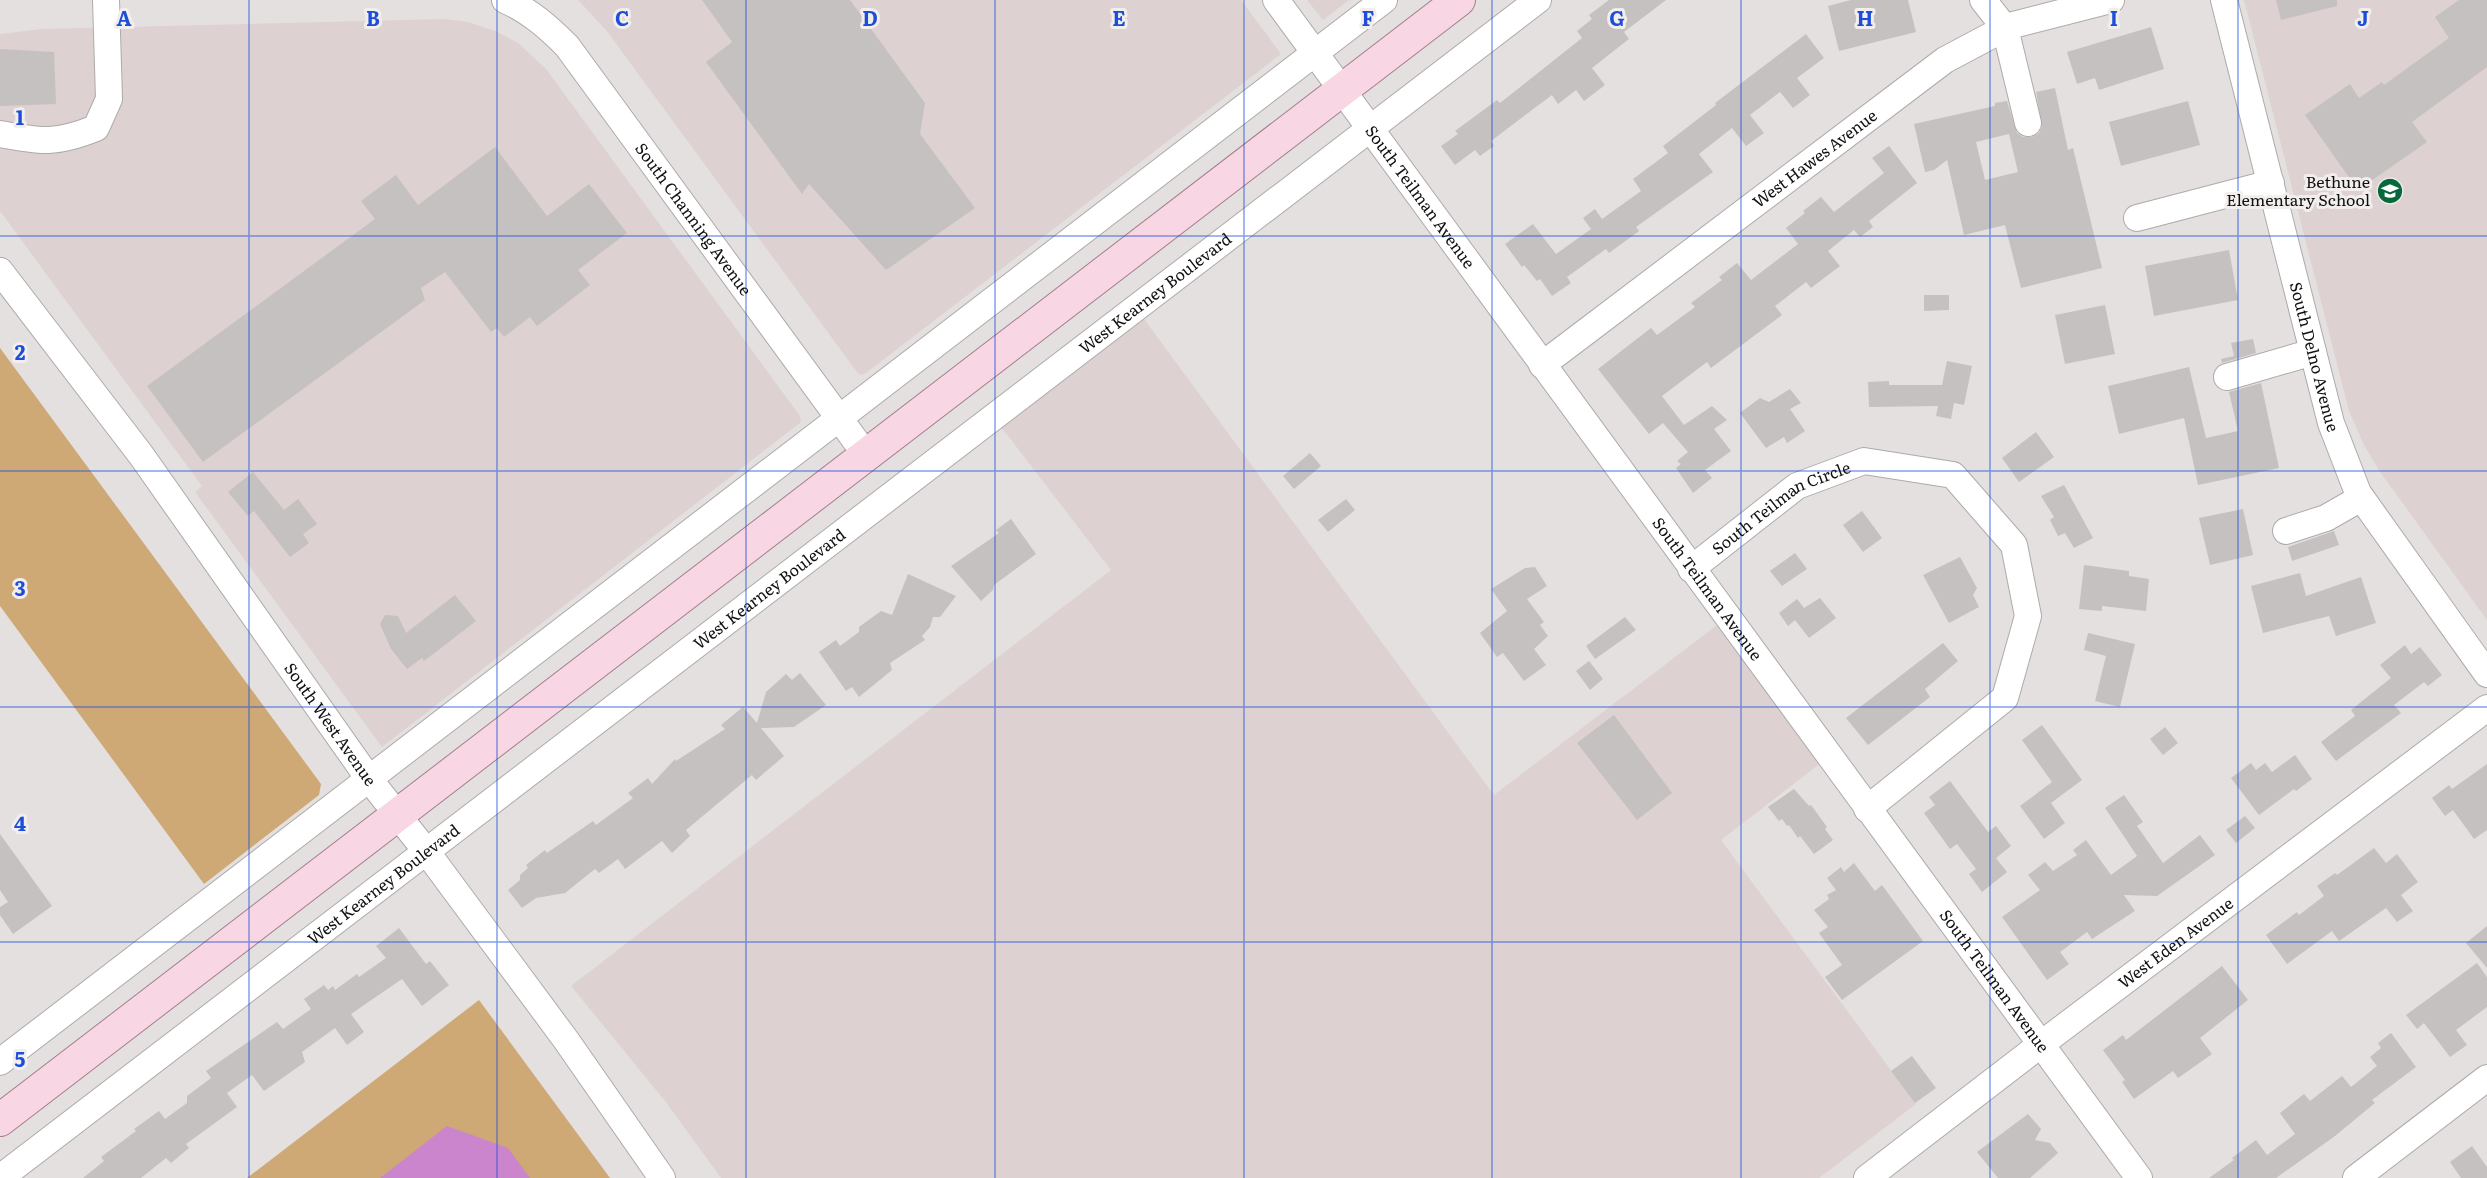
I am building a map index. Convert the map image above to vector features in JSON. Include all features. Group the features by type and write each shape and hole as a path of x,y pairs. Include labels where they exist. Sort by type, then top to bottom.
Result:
{"main road":[{"path":"0,1120 1459,0"}],"street":[{"path":"0,134 40,141 71,138 96,128 109,99 106,0"},
{"name":"South Channing Avenue","path":"505,0 524,8 567,46 866,455"},
{"name":"South Teilman Avenue","path":"1276,0 2139,1178"},
{"path":"0,1062 1384,0"},
{"name":"West Kearney Boulevard","path":"0,1178 1538,0"},
{"path":"1983,0 2006,28 2028,123"},
{"name":"West Hawes Avenue","path":"1542,365 1945,60 2006,28 2111,0"},
{"name":"South Delno Avenue","path":"2224,0 2331,423 2361,498 2487,674"},
{"path":"2138,218 2271,183"},
{"name":"South West Avenue","path":"0,271 141,455 369,779 426,851 566,1040 662,1178"},
{"path":"2227,377 2313,352"},
{"name":"South Teilman Circle","path":"1691,568 1797,486 1864,462 1953,475 2014,545 2028,616 2005,698 1867,809"},
{"path":"2286,531 2326,518 2361,498"},
{"name":"West Eden Avenue","path":"1867,1178 2487,708"},
{"path":"2356,1178 2487,1078"}],"shaded area":[{"path":"578,0 1241,0 1281,54 861,375 606,30"},
{"path":"1307,0 1349,0 1323,20"},
{"name":"Bethune Elementary School","path":"2244,0 2487,0 2487,620 2378,469 2349,411"},
{"path":"445,19 468,22 495,31 518,43 546,69 800,416 801,422 382,747 195,492 202,486 0,211 0,34 42,29"},
{"path":"1144,319 1494,795 1729,616 1831,755 1721,840 1916,1104 1819,1178 721,1178 665,1101 571,986 1111,570 1002,428"},
{"path":"0,348 321,784 319,795 204,884 0,606"},
{"path":"479,1000 610,1178 247,1178"},
{"path":"447,1126 508,1148 530,1178 380,1178"}],"building":[{"path":"702,0 850,0 925,103 920,134 975,208 886,270 809,184 802,194 706,62 732,42"},
{"path":"1609,0 1666,0 1624,32 1629,39 1592,68 1605,85 1584,101 1576,90 1558,104 1552,95 1491,141 1494,146 1480,156 1475,150 1455,165 1441,146 1458,134 1455,131 1497,100 1500,103 1582,38 1577,31 1592,19 1589,15"},
{"path":"1851,0 1908,0 1916,32 1839,51 1828,6"},
{"path":"2276,0 2337,0 2337,6 2281,20"},
{"path":"2459,0 2487,0 2487,67 2412,122 2427,142 2358,190 2305,115 2350,84 2359,98 2382,82 2384,85 2449,38 2435,17"},
{"path":"2151,27 2164,69 2099,90 2095,78 2077,84 2067,52"},
{"path":"1806,34 1824,58 1797,78 1810,95 1793,108 1780,92 1750,115 1764,133 1746,146 1732,128 1699,154 1713,172 1636,227 1639,231 1609,253 1606,249 1567,277 1571,283 1552,296 1540,279 1537,281 1524,265 1522,267 1505,244 1533,224 1556,254 1591,229 1583,218 1595,209 1602,219 1641,191 1633,179 1668,153 1663,146"},
{"path":"0,49 54,52 56,104 0,106"},
{"path":"2055,88 2068,150 2073,148 2102,268 2021,288 2005,225 1964,235 1947,160 1934,170 1925,172 1914,124 1995,106 1995,103 2007,101 2017,133 2023,137 2032,137 2039,133 2042,127 2036,92","holes":["2009,134 2018,172 1985,180 1976,142"]},
{"path":"2188,101 2200,145 2121,166 2109,122"},
{"path":"1889,146 1917,183 1869,221 1873,227 1860,237 1854,230 1828,251 1840,266 1811,288 1806,282 1775,306 1782,315 1711,368 1707,362 1662,396 1684,425 1712,406 1727,420 1714,429 1731,451 1705,470 1712,478 1693,493 1676,468 1681,464 1677,461 1688,452 1663,423 1649,434 1598,369 1651,328 1657,335 1695,307 1691,303 1722,280 1719,277 1737,263 1751,280 1798,244 1786,228 1821,197 1834,212 1884,173 1872,158"},
{"path":"495,147 547,216 589,184 627,233 578,270 590,285 537,326 530,317 504,337 497,328 491,332 445,272 421,288 425,300 203,462 147,386 375,219 361,201 396,175 418,205"},
{"path":"2229,250 2238,300 2154,316 2145,266"},
{"path":"1924,295 1949,295 1949,310 1924,311"},
{"path":"2105,305 2115,354 2065,364 2055,315"},
{"path":"2253,339 2256,353 2222,363 2221,359 2234,356 2231,343"},
{"path":"1947,361 1972,366 1964,405 1954,403 1951,419 1936,416 1938,406 1869,407 1868,382 1889,381 1889,385 1942,385"},
{"path":"2189,367 2206,438 2238,431 2229,392 2261,383 2279,468 2198,485 2184,418 2119,434 2108,386"},
{"path":"1790,389 1801,403 1790,409 1805,431 1787,443 1784,437 1766,448 1740,413 1760,398 1769,402"},
{"path":"2036,432 2054,457 2019,482 2002,458"},
{"path":"1310,453 1321,466 1294,489 1283,476"},
{"path":"253,472 284,510 298,499 317,524 303,534 309,543 290,557 254,511 248,516 228,492"},
{"path":"2064,485 2093,538 2074,548 2065,533 2058,536 2050,520 2054,517 2041,496"},
{"path":"1346,499 1355,510 1328,532 1318,520"},
{"path":"2243,509 2253,555 2210,565 2199,518"},
{"path":"1862,511 1882,538 1863,552 1843,525"},
{"path":"1011,519 1036,554 994,585 993,590 981,601 951,566 999,533 996,530"},
{"path":"2334,531 2339,545 2292,561 2288,547"},
{"path":"1795,553 1807,569 1782,586 1770,571"},
{"path":"1960,557 1977,588 1973,595 1979,607 1949,623 1923,575"},
{"path":"2084,565 2129,571 2129,576 2149,579 2146,611 2102,606 2102,611 2079,609"},
{"path":"1535,567 1547,586 1527,599 1544,622 1540,625 1548,636 1534,649 1546,665 1524,681 1503,653 1497,657 1480,633 1507,611 1491,589 1525,568"},
{"path":"2300,573 2306,596 2361,577 2376,623 2336,636 2329,616 2263,633 2251,586"},
{"path":"908,574 956,596 940,617 933,617 930,627 922,636 925,640 890,663 892,670 859,697 852,687 846,691 819,652 836,640 840,646 859,632 859,627 881,611 892,615"},
{"path":"455,595 476,621 424,661 422,658 407,669 391,649 380,624 385,615 398,616 406,633"},
{"path":"1820,598 1836,618 1809,638 1795,620 1788,626 1779,613 1797,599 1804,608"},
{"path":"1625,617 1636,630 1595,659 1586,646"},
{"path":"2088,633 2135,644 2120,707 2095,701 2106,656 2084,650"},
{"path":"1943,643 1958,661 1925,689 1930,697 1868,745 1846,718"},
{"path":"2405,645 2411,654 2420,647 2442,675 2428,686 2424,682 2394,705 2401,713 2336,761 2321,742 2355,716 2351,710 2391,678 2380,665"},
{"path":"1589,661 1603,679 1590,690 1576,671"},
{"path":"800,673 826,705 794,727 761,728 784,756 756,780 752,775 686,830 690,836 672,853 662,841 625,869 618,859 599,873 595,869 565,893 536,898 522,908 508,890 520,880 520,875 528,868 526,865 545,850 547,853 593,821 596,825 633,798 628,793 648,778 652,784 675,759 676,761 725,729 721,725 743,707 757,723 766,692 786,674 792,680"},
{"path":"1614,715 1672,793 1637,820 1577,743"},
{"path":"2042,725 2082,780 2051,803 2065,823 2044,839 2020,806 2052,782 2022,740"},
{"path":"2165,727 2178,743 2163,755 2150,739"},
{"path":"2295,755 2312,779 2296,791 2294,789 2259,815 2231,778 2251,763 2256,770 2265,763 2272,772"},
{"path":"2487,764 2487,830 2474,839 2453,810 2445,816 2432,798 2449,785 2452,789"},
{"path":"1950,781 1988,832 1996,826 2011,846 1996,858 2007,872 1982,892 1969,874 1976,869 1957,844 1950,849 1924,813 1935,805 1929,797"},
{"path":"1794,789 1809,806 1811,805 1827,827 1825,829 1833,840 1814,854 1800,836 1798,838 1782,819 1779,821 1768,807"},
{"path":"2124,795 2143,822 2137,826 2163,863 2200,835 2215,855 2157,896 2124,895 2135,911 2092,939 2087,932 2060,952 2069,964 2047,980 2002,917 2040,890 2028,875 2045,862 2053,871 2077,855 2073,850 2086,840 2111,875 2137,856 2105,808"},
{"path":"2245,816 2255,828 2236,843 2226,830"},
{"path":"0,834 52,906 13,934 0,915 0,907 8,902 0,890"},
{"path":"2374,848 2386,863 2397,854 2418,882 2401,895 2413,911 2397,922 2386,908 2339,941 2332,931 2287,964 2266,935 2297,912 2299,915 2324,896 2317,886 2335,873 2337,875"},
{"path":"1854,863 1875,891 1882,885 1923,941 1842,1000 1825,977 1842,965 1819,933 1828,927 1814,910 1829,899 1827,895 1836,890 1827,878 1841,867 1844,872"},
{"path":"2487,926 2487,968 2466,943"},
{"path":"399,928 426,964 430,961 449,985 422,1006 402,979 351,1014 364,1032 347,1045 335,1028 302,1052 305,1062 264,1091 252,1075 227,1093 237,1107 186,1144 189,1148 171,1163 166,1158 141,1178 83,1178 104,1161 101,1157 136,1131 134,1129 159,1111 165,1119 187,1103 187,1096 211,1078 206,1071 277,1022 283,1029 311,1009 304,999 324,985 328,990 333,986 335,990 357,974 359,977 386,958 376,946"},
{"path":"2477,963 2487,977 2487,1007 2456,1030 2467,1045 2450,1057 2424,1023 2417,1029 2406,1015"},
{"path":"2222,966 2248,1000 2200,1038 2212,1054 2178,1078 2173,1071 2134,1099 2122,1082 2125,1080 2103,1050 2123,1035 2126,1040"},
{"path":"2391,1033 2416,1067 2372,1100 2375,1103 2335,1136 2276,1178 2209,1178 2256,1140 2267,1155 2295,1134 2280,1113 2304,1094 2310,1101 2342,1076 2351,1087 2377,1066 2370,1057 2381,1048 2378,1043"},
{"path":"1912,1056 1936,1088 1915,1103 1891,1071"},
{"path":"2028,1114 2041,1129 2035,1140 2050,1143 2058,1153 2030,1178 1998,1178 1977,1152"},
{"path":"2472,1146 2487,1167 2487,1178 2461,1178 2450,1162"}],"place":[{"name":"Bethune Elementary School","path":"2390,191"}]}
